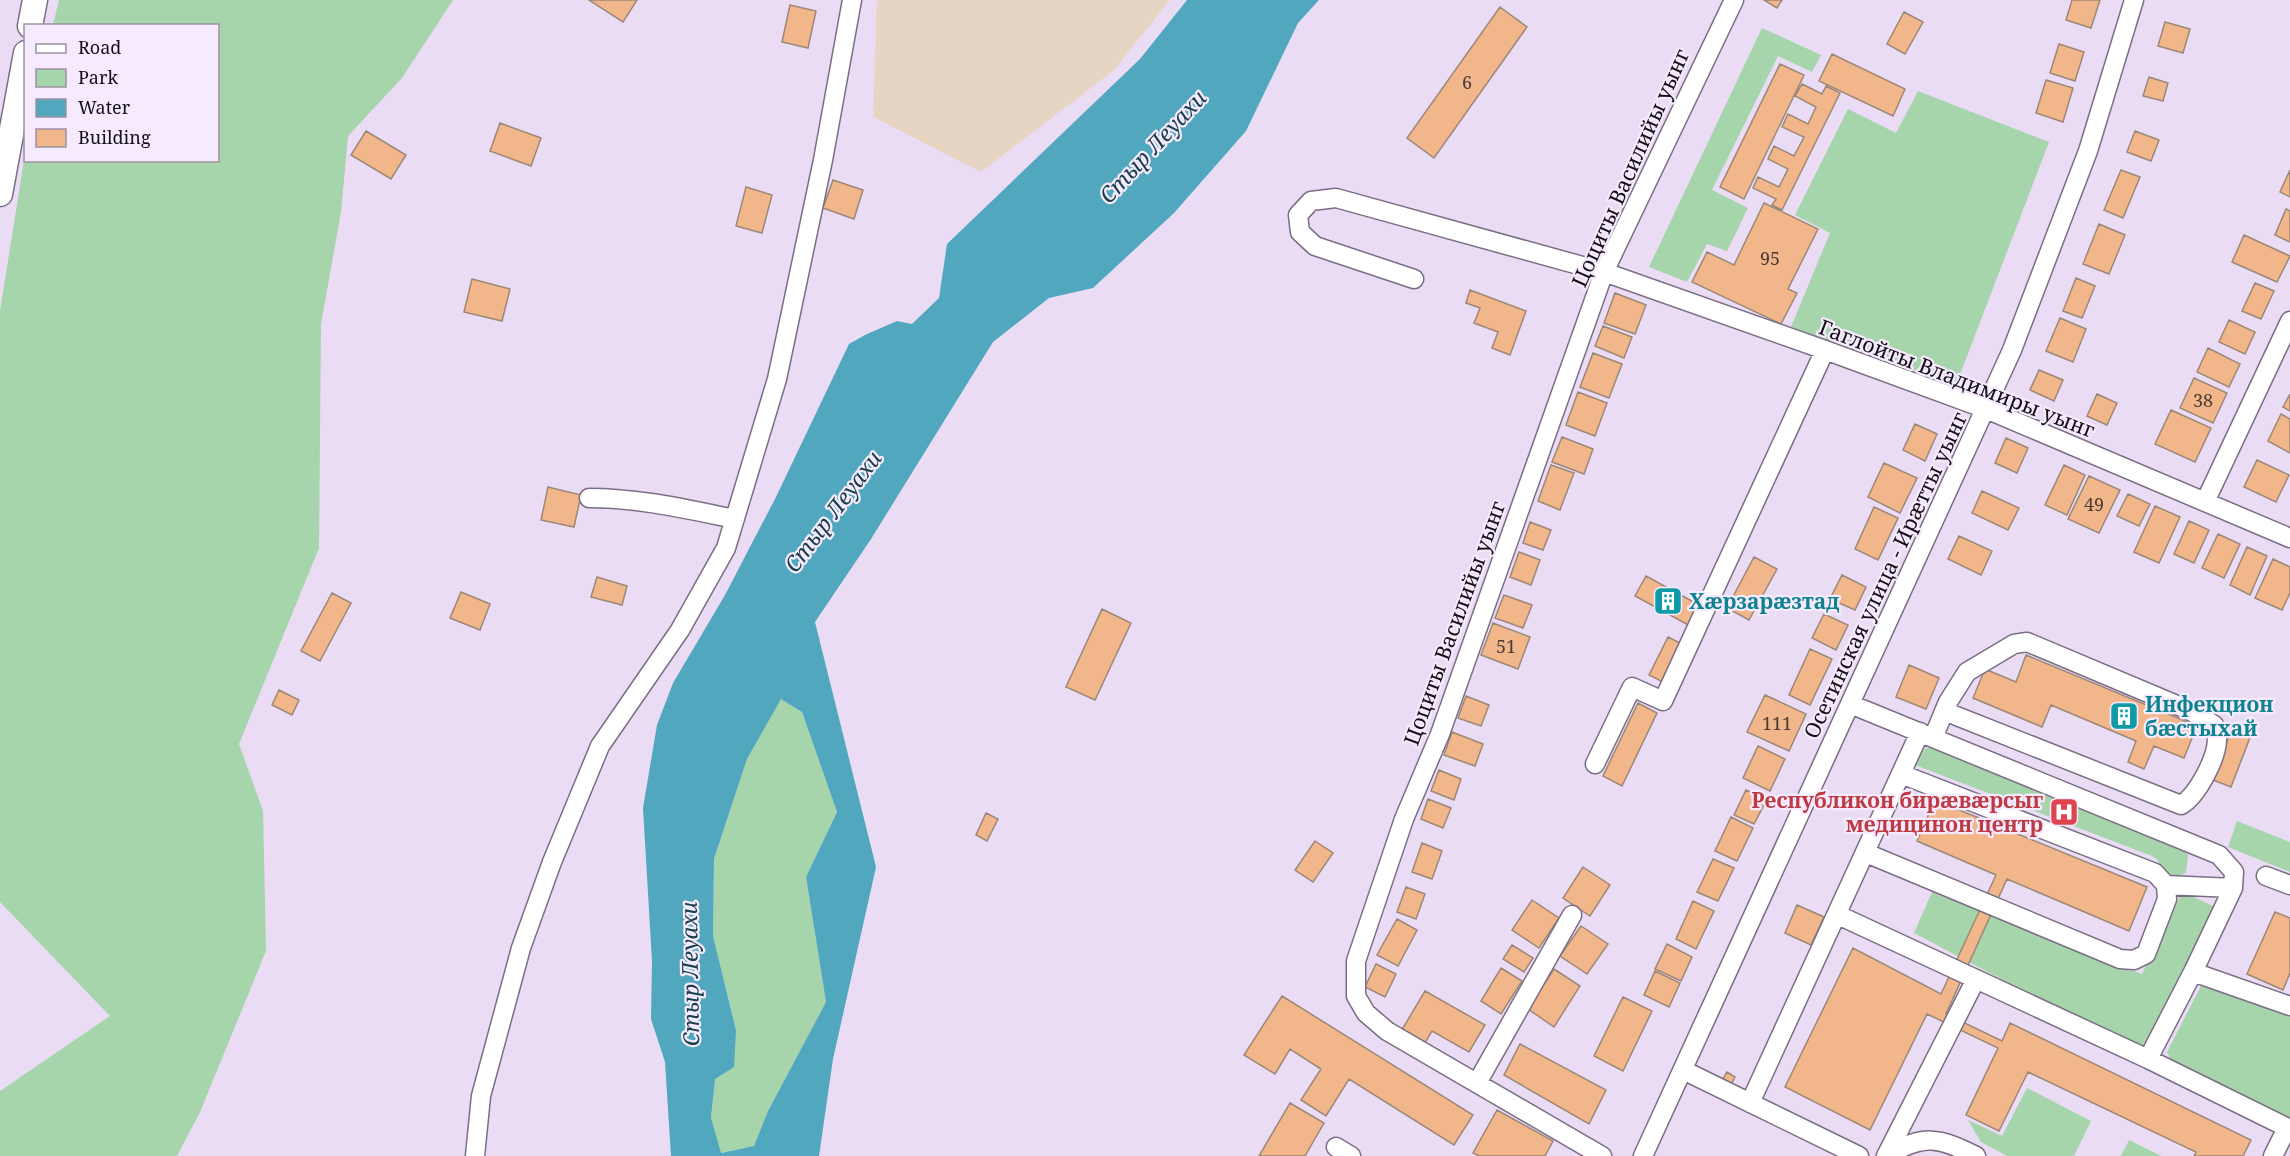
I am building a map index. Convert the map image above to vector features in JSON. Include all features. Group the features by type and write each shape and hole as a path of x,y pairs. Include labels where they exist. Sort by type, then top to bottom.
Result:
{"main road":[{"path":"30,24 35,0"},
{"path":"0,194 24,64"}],"street":[{"path":"475,1156 481,1096 521,948 552,862 600,746 680,630 726,548 777,379 823,160 852,0"},
{"name":"Цоциты Василийы уынг","path":"1602,1156 1387,1031 1366,1013 1356,996 1356,962 1404,819 1440,734 1604,272 1734,0"},
{"name":"Осетинская улица - Ирæтты уынг","path":"1643,1156 2012,350 2088,151 2134,0"},
{"name":"Гаглойты Владимиры уынг","path":"1414,279 1315,246 1300,232 1298,215 1311,201 1336,198 1604,272 1986,409 2290,538"},
{"path":"2205,502 2290,321"},
{"path":"1595,764 1632,687 1663,701 1825,350"},
{"path":"590,498 622,498 735,519"},
{"path":"1750,1103 1901,774 1944,711 1966,672 2014,644 2027,642 2191,711 2214,725 2217,739 2207,772 2190,800 2181,805 1944,711"},
{"path":"1850,704 2219,855 2234,872 2233,888 2148,1059"},
{"path":"1866,853 2120,958 2134,960 2146,954 2167,899 2166,885 2155,873 1901,774"},
{"path":"2266,876 2290,885"},
{"path":"2166,885 2233,888"},
{"path":"1477,1083 1572,915"},
{"path":"1838,915 2148,1059 2289,1128 2273,1156"},
{"path":"2193,972 2290,1006"},
{"path":"1886,1156 1976,979"},
{"path":"1683,1070 1859,1156"},
{"path":"1886,1156 1905,1144 1925,1139 1952,1144 1976,1156"}],"shaded area":[{"path":"877,0 1170,0 1113,71 981,172 873,117"}],"green space":[{"path":"59,0 453,0 402,78 348,136 341,212 321,324 319,548 239,744 263,811 266,951 200,1112 177,1156 0,1156 0,1091 110,1016 0,902 0,311 24,160 219,162 219,24 53,24"},
{"path":"1762,28 1821,55 1812,72 1778,56 1712,190 1748,208 1727,251 1707,244 1687,282 1649,267"},
{"path":"1918,91 2049,142 1956,385 1791,327 1830,233 1795,215 1848,109 1896,133"},
{"path":"781,698 802,712 837,812 806,877 826,1002 768,1111 754,1146 720,1153 711,1118 715,1078 736,1030 713,936 714,859 747,759"},
{"path":"1926,748 1933,748 2181,848 2188,855 2186,872 2180,876 2170,874 2160,869 2158,860 2152,856 1915,765 1921,752"},
{"path":"2237,821 2290,842 2290,872 2228,847"},
{"path":"1932,892 2142,974 2181,894 2185,893 2213,906 2214,910 2149,1043 2133,1049 1914,933"},
{"path":"2202,984 2290,1017 2290,1121 2172,1063 2167,1052"},
{"path":"2027,1088 2091,1121 2074,1156 2007,1156 1981,1142 1968,1120 2002,1136"},
{"path":"2129,1140 2161,1156 2121,1156"}],"water":[{"name":"Стыр Леуахи","path":"1187,0 1319,0 1298,23 1246,131 1174,213 1093,288 1049,298 993,342 871,539 815,622 876,867 833,1059 819,1156 671,1156 665,1062 651,1019 652,961 643,808 657,725 673,683 725,595 776,497 849,344 897,321 912,324 939,298 947,244 1140,59","holes":["781,699 802,712 837,812 806,877 826,1002 768,1111 754,1146 721,1153 711,1118 715,1079 734,1067 736,1030 713,936 714,859 747,759"]}],"building":[{"path":"589,0 637,0 623,22"},
{"path":"1764,0 1782,0 1777,8"},
{"path":"2072,0 2100,0 2091,28 2066,20"},
{"path":"790,5 816,11 808,48 782,42"},
{"path":"1500,7 1527,27 1434,158 1407,138"},
{"path":"1904,12 1923,22 1905,54 1887,44"},
{"path":"2165,22 2190,29 2183,53 2158,46"},
{"path":"2059,44 2084,52 2075,81 2050,73"},
{"path":"1832,54 1905,89 1893,116 1819,81"},
{"path":"1780,64 1804,75 1744,199 1720,187"},
{"path":"2149,77 2168,83 2163,101 2143,96"},
{"path":"2046,80 2073,88 2063,122 2036,113"},
{"path":"1802,84 1822,94 1826,86 1840,93 1782,210 1772,205 1776,199 1753,188 1758,177 1779,187 1788,169 1768,159 1774,146 1794,156 1804,137 1782,127 1788,114 1808,124 1816,107 1795,96"},
{"path":"500,123 541,138 531,166 490,151"},
{"path":"366,131 406,155 391,179 351,155"},
{"path":"2135,131 2159,140 2151,161 2127,152"},
{"path":"2121,170 2140,177 2123,218 2104,210"},
{"path":"2290,170 2290,197 2280,192"},
{"path":"833,180 863,190 854,219 823,208"},
{"path":"746,187 772,195 762,233 736,226"},
{"path":"1764,203 1818,229 1788,289 1797,293 1781,324 1692,282 1707,252 1734,265"},
{"path":"2286,209 2290,211 2290,242 2275,235"},
{"path":"2099,224 2125,235 2109,274 2083,264"},
{"path":"2244,235 2290,256 2277,282 2232,262"},
{"path":"2076,278 2095,286 2082,318 2063,311"},
{"path":"472,279 510,289 502,321 464,312"},
{"path":"2255,283 2274,291 2261,319 2242,311"},
{"path":"1470,290 1526,311 1510,355 1492,348 1498,332 1474,323 1480,308 1466,303"},
{"path":"1615,293 1646,305 1635,334 1604,323"},
{"path":"2060,318 2086,329 2073,362 2046,351"},
{"path":"2229,320 2255,332 2245,354 2219,342"},
{"path":"1603,326 1632,337 1624,358 1595,346"},
{"path":"2208,348 2240,364 2229,387 2197,372"},
{"path":"1593,353 1622,364 1609,398 1580,387"},
{"path":"2039,370 2063,380 2054,401 2030,390"},
{"path":"2194,378 2227,393 2213,423 2180,408"},
{"path":"1578,392 1607,403 1595,436 1566,425"},
{"path":"2097,394 2117,403 2107,425 2087,416"},
{"path":"2290,394 2290,411 2283,407"},
{"path":"2171,410 2211,428 2195,462 2155,444"},
{"path":"2281,414 2290,419 2290,453 2268,441"},
{"path":"1915,424 1937,434 1925,461 1903,450"},
{"path":"1562,437 1593,449 1584,474 1552,462"},
{"path":"2006,438 2028,448 2017,473 1995,463"},
{"path":"2257,460 2289,475 2276,502 2244,487"},
{"path":"1884,463 1917,478 1900,513 1868,497"},
{"path":"1551,465 1574,473 1560,510 1538,501"},
{"path":"2064,465 2085,475 2067,515 2045,505"},
{"path":"2089,476 2120,490 2099,533 2068,519"},
{"path":"548,487 581,495 574,527 541,520"},
{"path":"1982,491 2019,508 2008,530 1972,513"},
{"path":"2128,494 2150,504 2139,526 2117,516"},
{"path":"2155,506 2180,517 2159,563 2134,552"},
{"path":"1874,507 1898,518 1878,560 1855,549"},
{"path":"2189,521 2209,530 2194,563 2174,554"},
{"path":"1530,522 1551,530 1543,550 1523,543"},
{"path":"2218,534 2240,544 2224,578 2202,568"},
{"path":"1959,536 1992,551 1981,575 1948,559"},
{"path":"2247,547 2267,556 2250,595 2230,585"},
{"path":"1519,552 1540,560 1531,585 1510,577"},
{"path":"1754,557 1777,569 1749,620 1727,608"},
{"path":"2273,559 2290,567 2290,593 2282,610 2255,598"},
{"path":"1842,575 1866,587 1855,610 1830,599"},
{"name":"Хæрзарæзтад","path":"1646,576 1701,606 1690,626 1635,596"},
{"path":"597,577 627,586 622,605 591,597"},
{"path":"461,592 490,604 480,630 450,618"},
{"path":"332,593 351,603 320,661 301,651"},
{"path":"1504,595 1532,605 1523,628 1495,618"},
{"path":"1102,609 1131,623 1095,700 1066,687"},
{"path":"1824,614 1848,625 1836,650 1812,638"},
{"path":"1493,623 1530,637 1518,669 1481,655"},
{"path":"1668,637 1686,646 1667,684 1649,675"},
{"path":"1810,649 1832,659 1810,705 1789,695"},
{"name":"Инфекцион бæстыхай","path":"2026,655 2197,726 2184,758 2154,746 2144,769 2128,762 2136,741 2051,705 2042,727 1973,698 1985,669 2016,682"},
{"path":"1909,665 1939,678 1926,709 1896,697"},
{"path":"279,690 299,700 292,715 272,705"},
{"path":"1765,695 1806,714 1789,751 1747,732"},
{"path":"1466,696 1489,705 1481,726 1458,718"},
{"path":"1638,703 1657,713 1622,786 1603,776"},
{"path":"2232,728 2251,735 2231,787 2213,780"},
{"path":"1452,732 1483,744 1475,766 1444,755"},
{"path":"1758,746 1785,759 1770,791 1743,778"},
{"path":"1439,770 1461,779 1454,800 1431,791"},
{"path":"1746,790 1767,799 1754,824 1734,815"},
{"path":"1428,799 1451,808 1443,828 1421,819"},
{"path":"1935,800 2147,887 2129,931 2007,879 1946,1014 2002,1041 2010,1023 2251,1140 2243,1156 2194,1156 2196,1152 2028,1072 1999,1131 1966,1115 1998,1048 1927,1014 1870,1130 1785,1087 1853,948 1941,994 1996,875 1917,841"},
{"path":"986,813 998,819 987,841 976,835"},
{"path":"1731,817 1753,828 1737,861 1715,851"},
{"path":"1315,841 1333,853 1313,882 1295,870"},
{"path":"1422,843 1442,851 1432,879 1412,872"},
{"path":"1713,859 1734,868 1718,901 1697,892"},
{"path":"1583,867 1610,885 1590,916 1563,898"},
{"path":"1406,887 1425,894 1416,919 1397,912"},
{"path":"1532,900 1559,918 1539,948 1512,930"},
{"path":"1693,901 1714,911 1696,949 1676,939"},
{"path":"1797,905 1824,917 1811,945 1785,933"},
{"path":"2275,912 2290,918 2290,973 2283,990 2247,974"},
{"path":"1397,919 1417,930 1398,966 1377,955"},
{"path":"1581,926 1608,944 1587,974 1560,956"},
{"path":"1667,944 1692,957 1681,981 1655,969"},
{"path":"1512,945 1533,958 1524,972 1503,959"},
{"path":"1376,964 1396,974 1385,997 1365,987"},
{"path":"1501,968 1522,981 1501,1014 1481,1001"},
{"path":"1554,969 1580,986 1554,1027 1528,1009"},
{"path":"1655,971 1680,983 1669,1007 1644,995"},
{"path":"1425,991 1485,1025 1469,1052 1432,1031 1423,1046 1400,1033"},
{"path":"1282,996 1473,1115 1454,1145 1349,1079 1326,1116 1301,1100 1321,1069 1290,1049 1275,1074 1244,1055"},
{"path":"1623,997 1652,1011 1623,1071 1594,1056"},
{"path":"1520,1044 1606,1090 1589,1124 1504,1075"},
{"path":"1727,1072 1735,1077 1730,1087 1721,1082"},
{"path":"1290,1103 1324,1123 1305,1156 1259,1156"},
{"path":"1497,1110 1553,1141 1545,1156 1479,1156 1473,1153"}],"place":[{"name":"Хæрзарæзтад","path":"1668,601"},
{"name":"Инфекцион бæстыхай","path":"2124,716"},
{"name":"Республикон бирæвæрсыг медицинон центр","path":"2064,812"}]}
